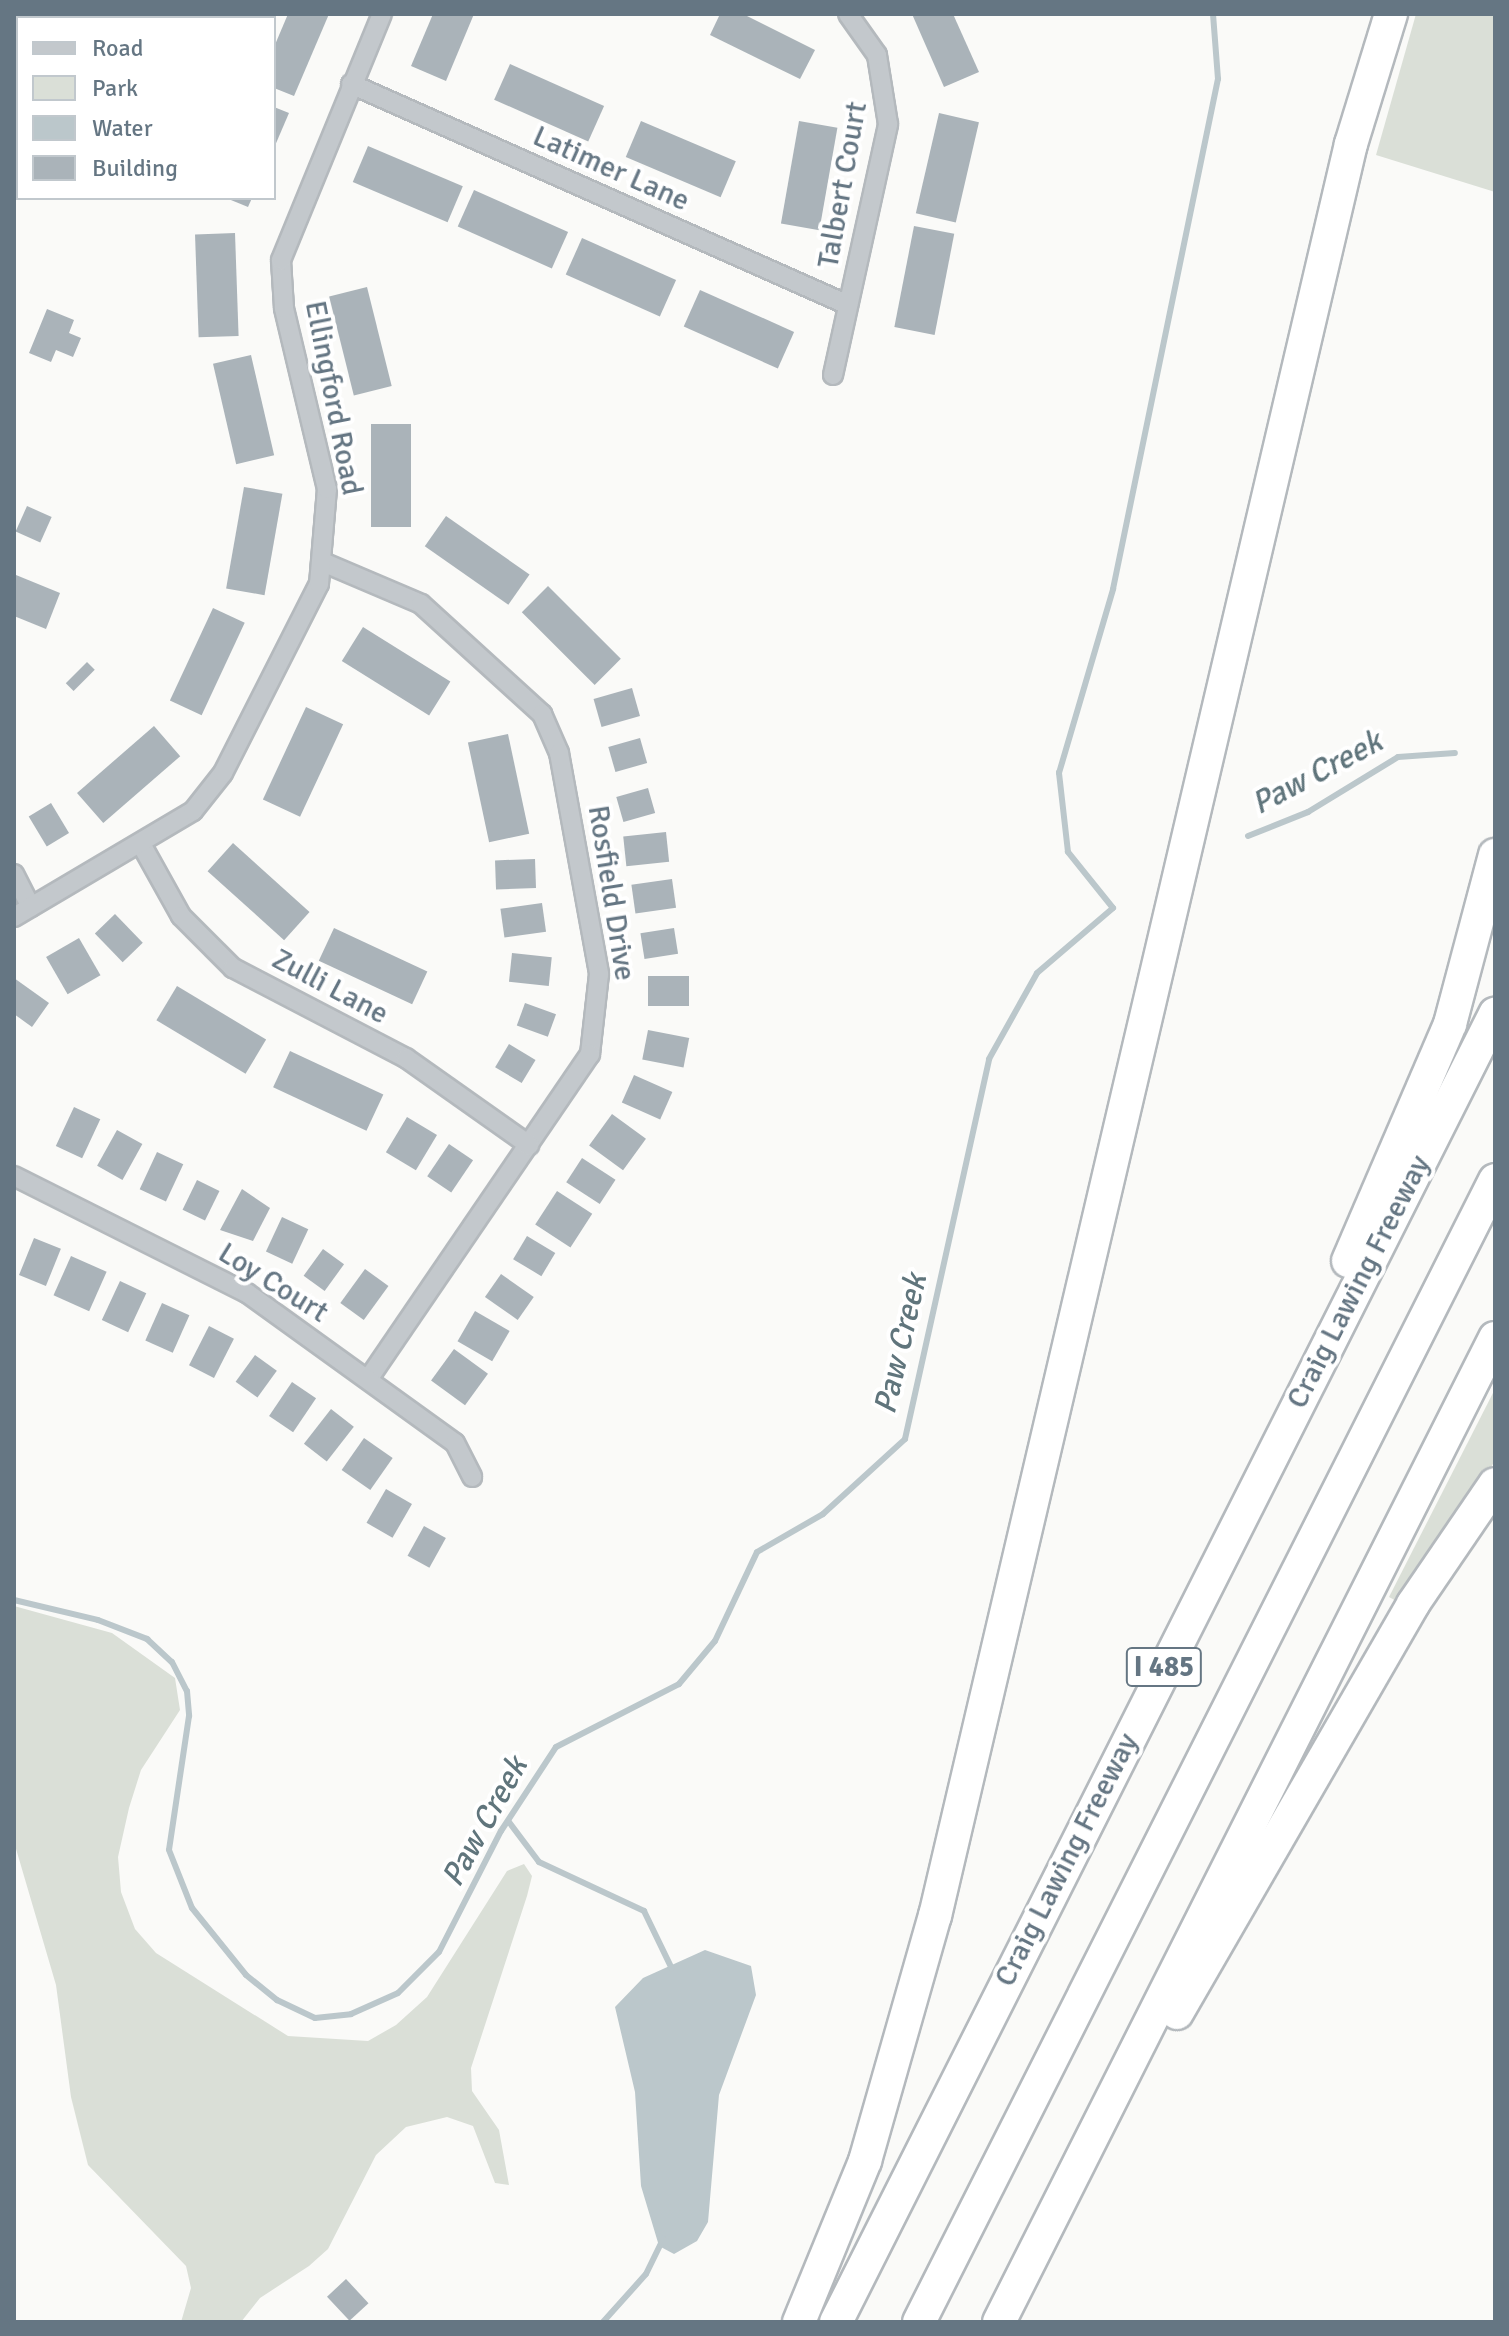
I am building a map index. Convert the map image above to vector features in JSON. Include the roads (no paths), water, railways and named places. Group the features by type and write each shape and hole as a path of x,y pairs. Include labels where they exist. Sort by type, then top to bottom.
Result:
{"highway":[{"path":"1351,144 1371,14"},
{"path":"799,2322 865,2161 935,1916 1351,144 1391,14"},
{"path":"1206,1583 1418,1109 1479,933 1495,855"},
{"name":"Craig Lawing Freeway","path":"836,2322 1495,1014"},
{"name":"I 485","path":"919,2322 1495,1180"},
{"path":"999,2322 1495,1338"},
{"path":"1081,2160 1156,2051 1445,1551 1495,1484"}],"street":[{"name":"Ellingford Road","path":"14,917 193,811 216,784 325,563 327,489 284,308 281,260 382,14"},
{"name":"Talbert Court","path":"833,375 888,124 877,55 848,14"},
{"name":"Latimer Lane","path":"351,84 848,305"},
{"name":"Rosfield Drive","path":"325,563 429,610 528,696 555,734 600,1007 590,1054 368,1379"},
{"name":"Zulli Lane","path":"141,844 181,916 233,968 406,1058 529,1145"},
{"path":"14,874 31,907"},
{"name":"Loy Court","path":"16,1181 247,1293 455,1443 472,1477"}],"water":[{"path":"705,1950 751,1966 756,1995 719,2095 708,2222 697,2241 674,2254 659,2246 641,2186 635,2092 615,2007 643,1978"}],"waterway":[{"name":"Paw Creek","path":"14,1600 98,1620 147,1639 172,1662 187,1691 189,1716 169,1850 192,1908 246,1975 277,2000 315,2018 351,2014 398,1993 439,1952 501,1831 556,1747 679,1684 715,1641 757,1552 823,1514 905,1439 989,1059 1037,973 1113,908 1068,852 1059,773 1113,589 1218,79 1213,14"},
{"name":"Paw Creek","path":"1248,836 1308,812 1398,757 1455,753"},
{"path":"509,1822 539,1862 644,1911 672,1969"},
{"path":"603,2322 646,2274 663,2239"}]}
